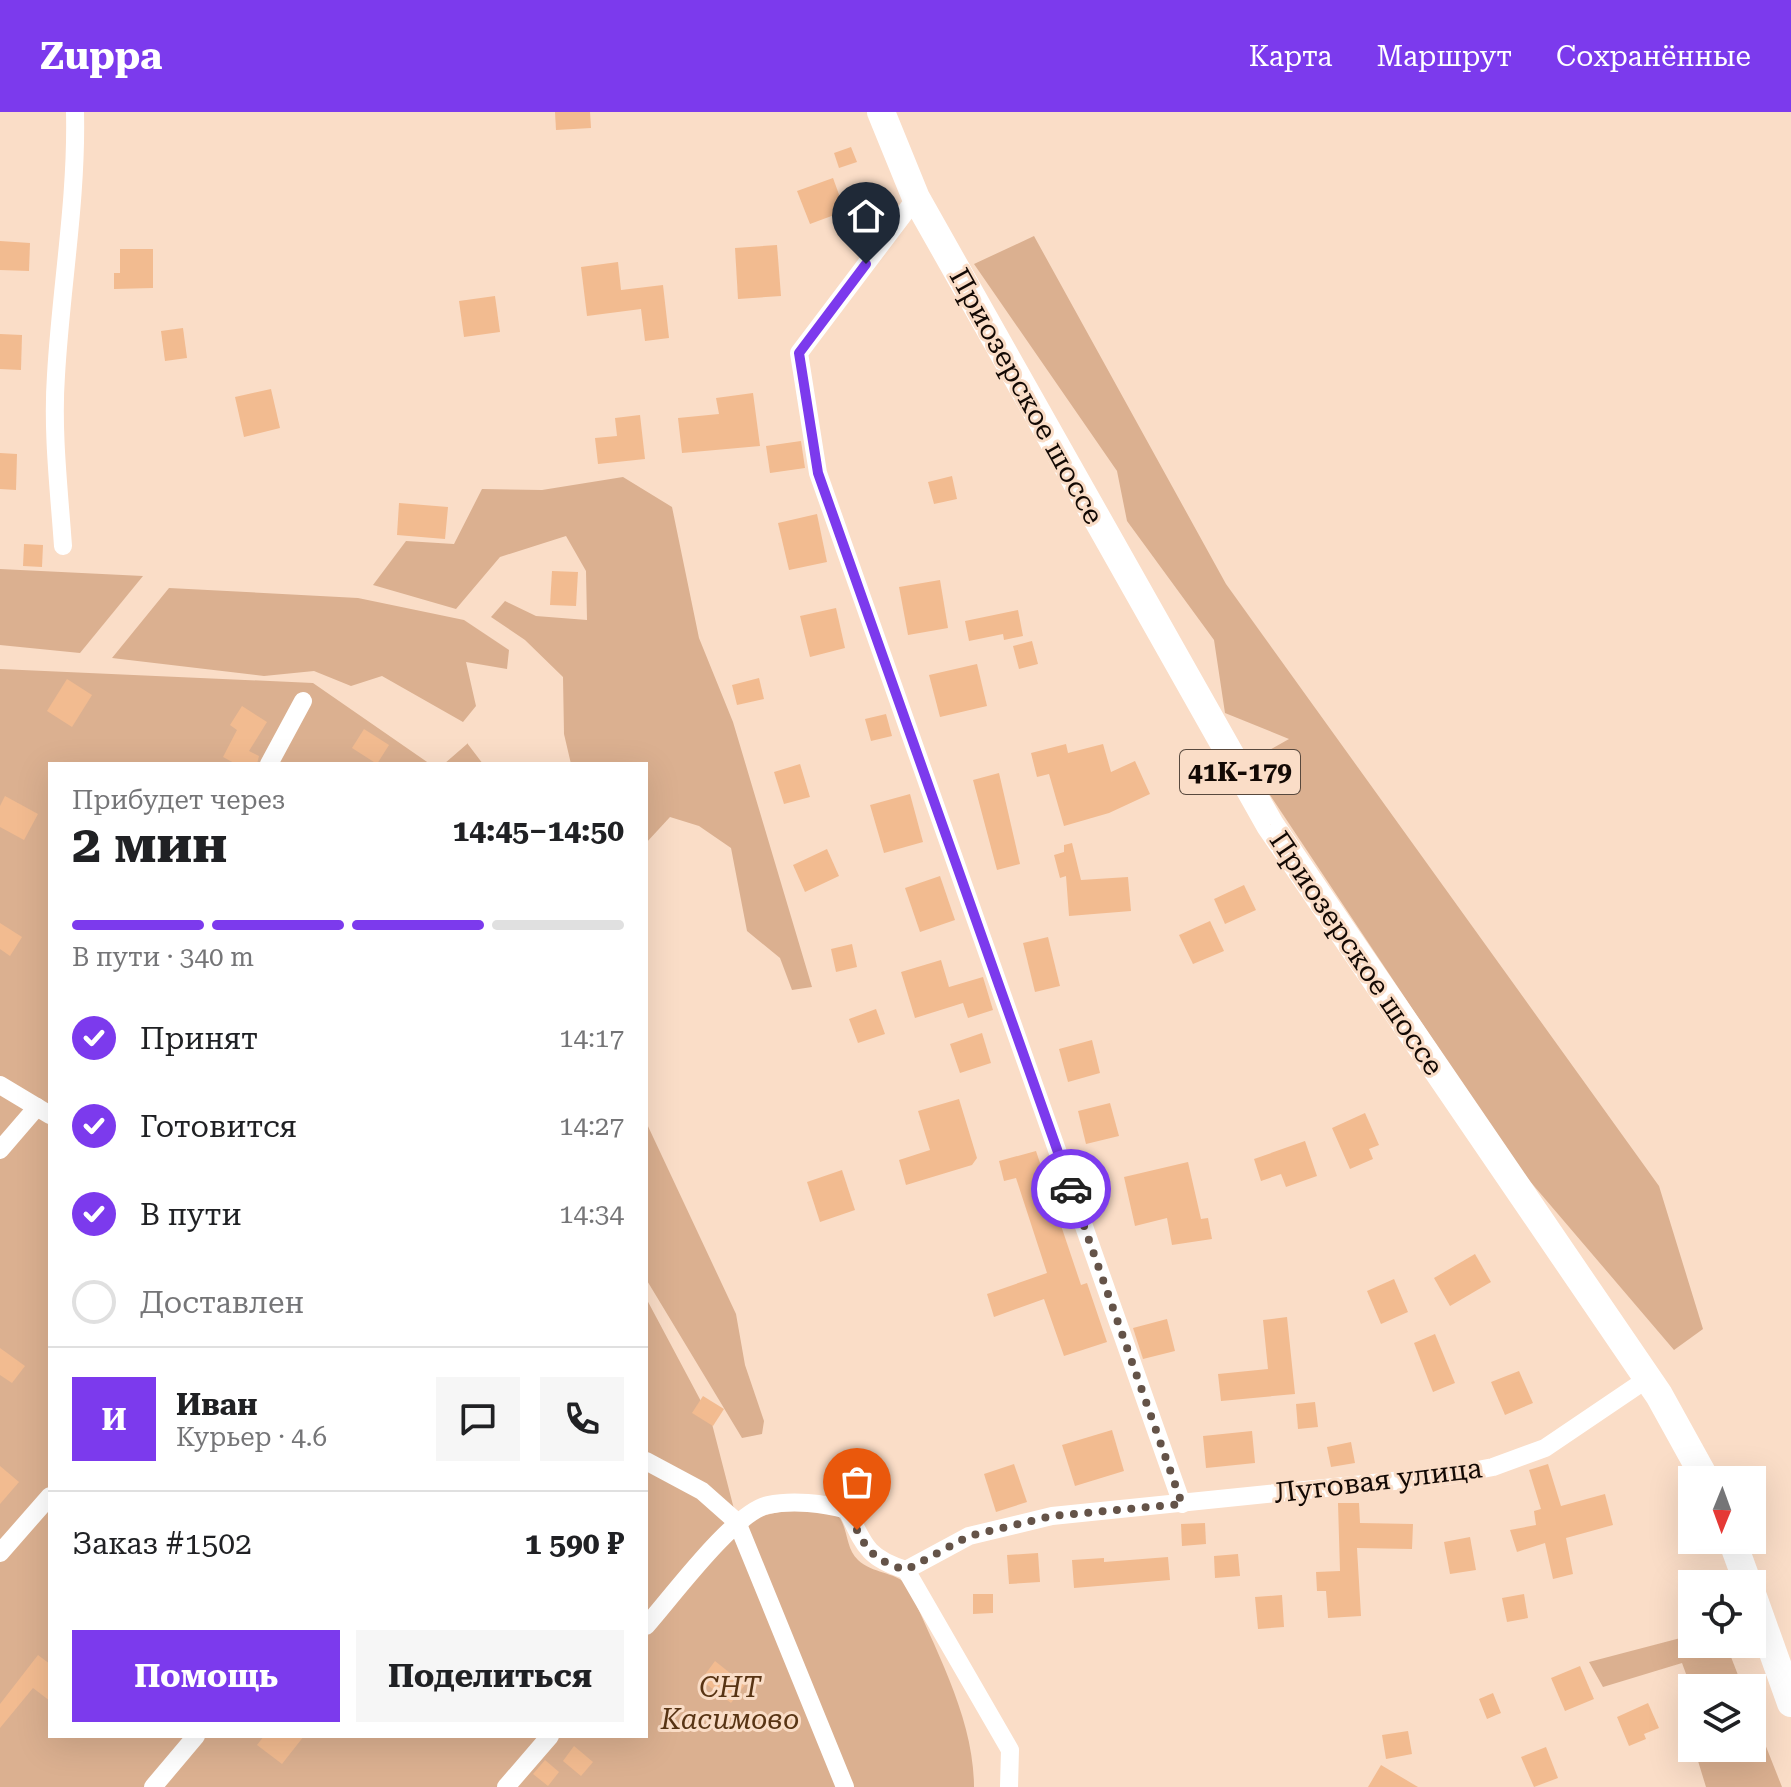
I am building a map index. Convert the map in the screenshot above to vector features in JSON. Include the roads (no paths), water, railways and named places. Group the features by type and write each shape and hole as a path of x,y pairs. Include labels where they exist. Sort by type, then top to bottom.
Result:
{"main road":[{"name":"Приозерское шоссе","path":"881,112 916,198 1270,825 1660,1398 1698,1466"},
{"path":"1766,1633 1791,1703"}],"street":[{"path":"63,546 56,455 56,376 69,237 75,112"},
{"path":"916,198 799,353 818,473 1182,1504"},
{"path":"270,762 303,701"},
{"path":"0,1085 43,1111 0,1150"},
{"name":"Луговая улица","path":"906,1570 969,1536 1052,1516 1452,1475 1493,1467 1660,1398"},
{"path":"648,1462 702,1491 737,1522 845,1785"},
{"path":"0,1553 48,1498"},
{"path":"648,1624 737,1522 766,1505 827,1504 847,1510 866,1549 881,1562 906,1570 1010,1750 1009,1787"},
{"path":"153,1787 194,1738"},
{"path":"506,1787 548,1738"}],"park label":[{"name":"СНТ Касимово","path":"730,1703"}]}
